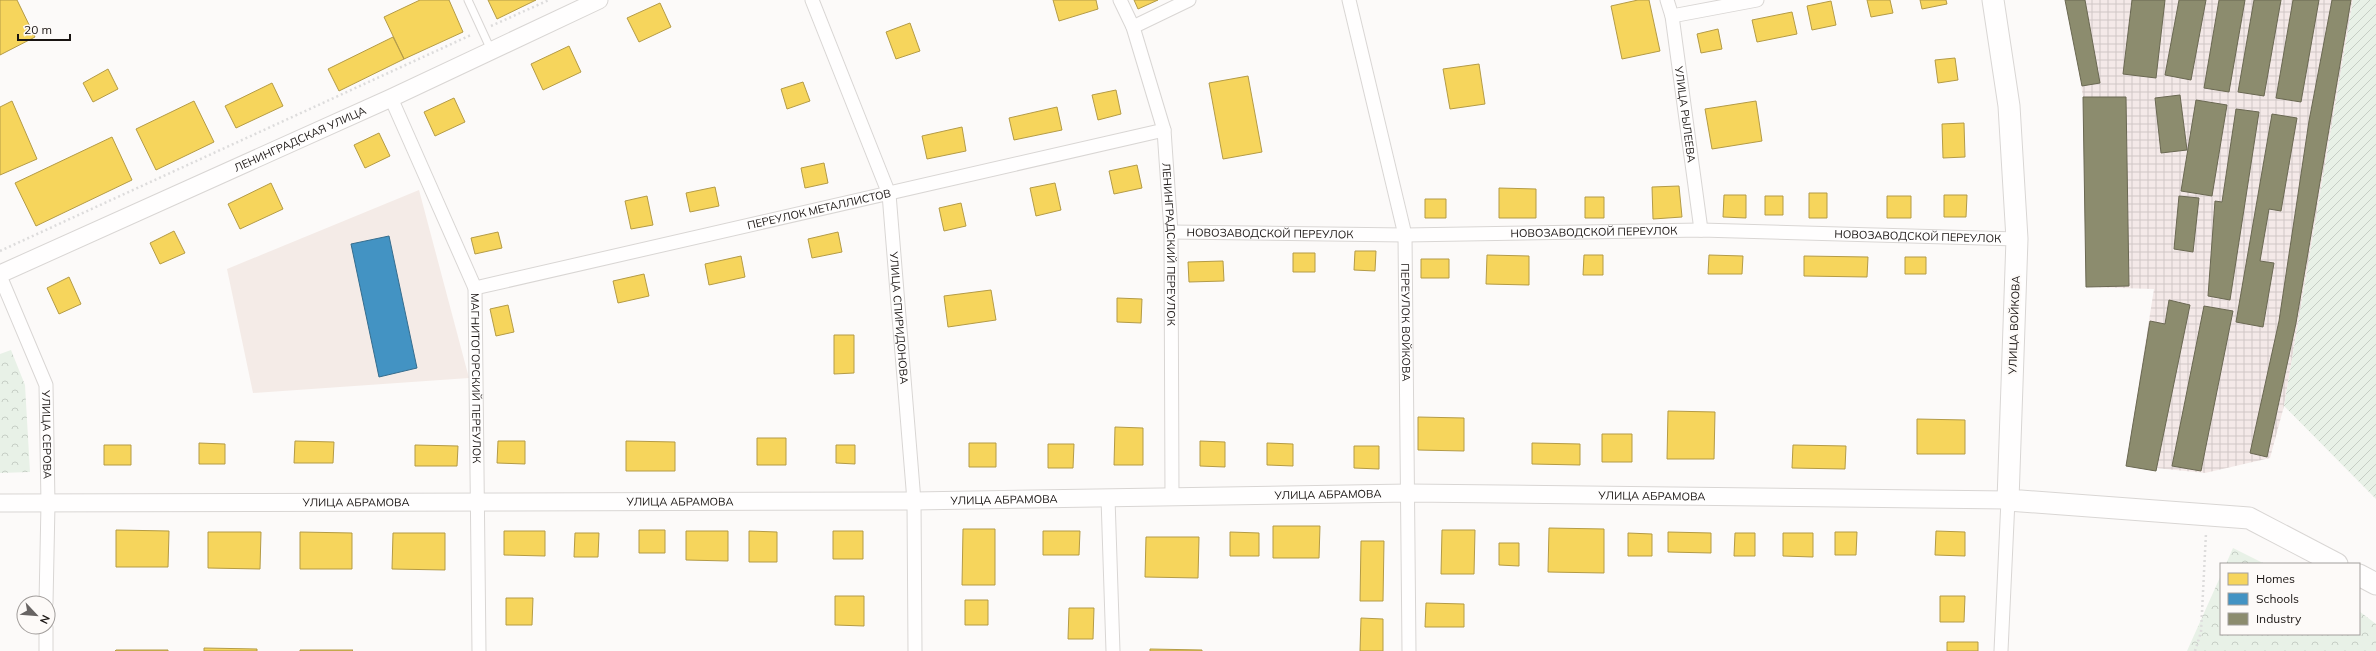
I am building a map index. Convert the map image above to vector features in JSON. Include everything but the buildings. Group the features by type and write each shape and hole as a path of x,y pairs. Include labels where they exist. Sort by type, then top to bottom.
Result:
{"main road":[{"name":"УЛИЦА ВОЙКОВА","path":"1993,0 2009,106 2017,239 2008,500"},
{"path":"2008,500 2249,518 2335,563"},
{"path":"2360,576 2376,584"}],"street":[{"name":"ЛЕНИНГРАДСКАЯ УЛИЦА","path":"0,275 391,98 599,0"},
{"name":"УЛИЦА СПИРИДОНОВА","path":"812,0 889,194 914,501 915,651"},
{"name":"ЛЕНИНГРАДСКИЙ ПЕРЕУЛОК","path":"1120,0 1133,27 1164,130 1171,232 1172,497"},
{"path":"1133,27 1189,0"},
{"name":"ПЕРЕУЛОК ВОЙКОВА","path":"1349,0 1404,235 1409,493 1409,651"},
{"name":"УЛИЦА РЫЛЕЕВА","path":"1667,0 1672,16 1701,230"},
{"path":"1672,16 1757,0"},
{"name":"МАГНИТОГОРСКИЙ ПЕРЕУЛОК","path":"391,98 475,288 479,651"},
{"name":"ПЕРЕУЛОК МЕТАЛЛИСТОВ","path":"475,288 1164,130"},
{"name":"НОВОЗАВОДСКОЙ ПЕРЕУЛОК","path":"1171,232 1404,235 1701,230 2017,239"},
{"name":"УЛИЦА СЕРОВА","path":"0,275 46,385 48,504 46,595"},
{"name":"УЛИЦА АБРАМОВА","path":"0,503 914,501 1409,493 2008,500"},
{"path":"1108,498 1113,651"},
{"name":"УЛИЦА ВОЙКОВА","path":"2001,651 2008,500"},
{"path":"46,635 46,651"}],"lane":[{"path":"468,0 491,50"}],"path":[{"path":"0,250 549,0"},
{"path":"2195,651 2202,632 2207,515"}],"shaded area":[{"path":"2067,0 2353,0 2284,406 2270,458 2205,473 2126,465 2154,289 2086,287 2083,97"},
{"path":"419,190 469,378 253,393 227,269"}],"green space":[{"path":"2353,0 2376,0 2376,499 2284,406"},
{"path":"11,350 25,385 30,472 0,473 0,354"},
{"path":"2233,548 2263,563 2226,563"},
{"path":"2220,577 2220,635 2360,635 2360,612 2376,624 2376,651 2187,651"}]}
